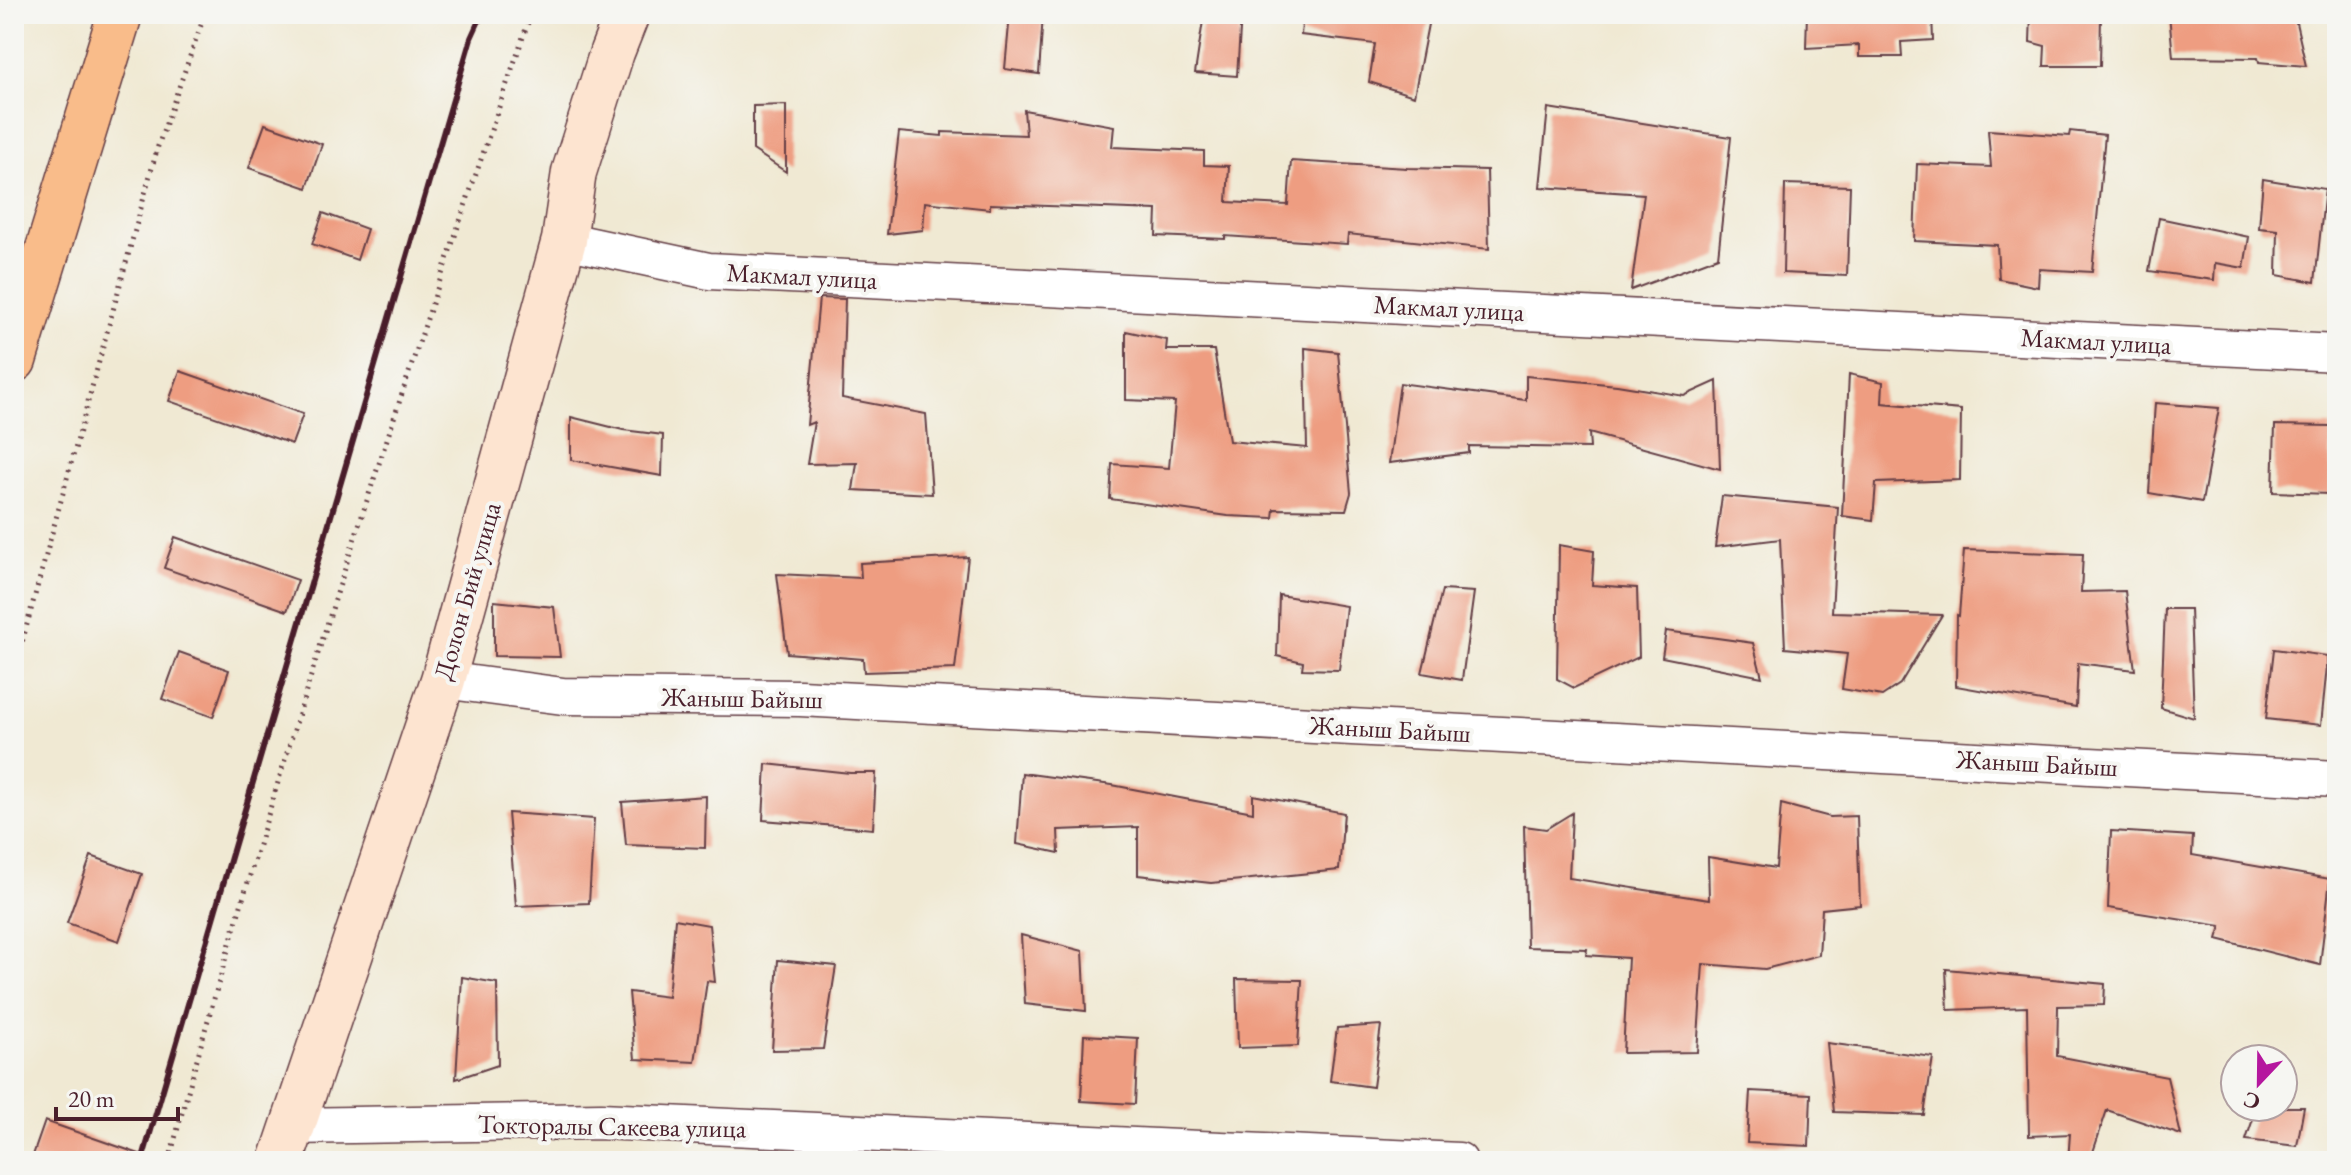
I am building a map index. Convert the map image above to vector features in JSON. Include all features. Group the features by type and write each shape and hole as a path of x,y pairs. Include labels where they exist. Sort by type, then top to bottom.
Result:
{"main road":[{"path":"14,360 120,14"}],"street":[{"name":"Долон Бий улица","path":"287,1143 443,680 564,240 574,172 627,14"},
{"name":"Макмал улица","path":"564,240 709,271 2337,353"},
{"name":"Жаныш Байыш","path":"443,680 563,696 800,698 2337,779"},
{"name":"Токторалы Сакеева улица","path":"287,1143 601,1121 1459,1161"}],"path":[{"path":"14,672 158,146 205,14"},
{"path":"169,1161 213,997 328,623 466,201 531,14"}],"building":[{"path":"1010,14 1043,14 1039,74 1005,69"},
{"path":"1204,14 1241,14 1237,76 1195,73"},
{"path":"1303,14 1430,14 1414,96 1369,82 1375,44 1301,35"},
{"path":"1807,14 1932,14 1933,40 1901,42 1902,57 1859,57 1859,45 1806,48"},
{"path":"2031,14 2101,14 2100,66 2044,66 2045,46 2030,42"},
{"path":"2169,14 2294,14 2306,66 2259,62 2258,58 2173,57"},
{"path":"786,105 786,172 753,150 753,106"},
{"path":"1548,108 1731,137 1718,257 1631,290 1644,194 1540,187"},
{"path":"1024,110 1114,126 1112,147 1204,151 1204,165 1229,166 1227,202 1288,205 1291,161 1487,170 1489,249 1348,234 1347,244 1225,236 1225,239 1156,236 1157,210 990,204 990,209 925,202 923,230 887,234 899,132 942,136 942,132 1026,135"},
{"path":"265,124 322,144 307,188 249,168"},
{"path":"1988,130 2069,136 2070,131 2105,135 2092,272 2039,269 2038,287 1999,279 1997,245 1914,241 1917,164 1991,167"},
{"path":"2263,179 2325,189 2315,282 2277,275 2278,230 2259,228"},
{"path":"1785,184 1850,186 1847,276 1783,273"},
{"path":"323,213 367,229 357,260 312,244"},
{"path":"2159,218 2249,237 2244,268 2215,263 2214,280 2149,271"},
{"path":"819,298 845,299 842,398 926,414 932,494 853,490 857,463 807,464 814,422 807,425"},
{"path":"1126,331 1167,340 1166,350 1214,350 1229,441 1307,448 1305,348 1338,352 1351,493 1346,510 1274,509 1273,518 1228,516 1110,499 1112,464 1169,468 1175,402 1126,400"},
{"path":"180,371 303,414 292,444 169,401"},
{"path":"1849,374 1883,382 1882,403 1961,410 1960,480 1876,483 1873,520 1842,516"},
{"path":"1526,376 1617,385 1684,396 1717,381 1720,469 1589,433 1590,448 1469,446 1469,453 1389,463 1400,383 1526,400"},
{"path":"2155,403 2219,408 2202,502 2149,493"},
{"path":"571,417 623,430 663,435 662,476 571,460"},
{"path":"2275,425 2331,426 2330,494 2273,492"},
{"path":"1722,496 1838,507 1832,612 1942,615 1900,684 1882,696 1842,689 1847,654 1785,648 1780,539 1715,547"},
{"path":"175,537 298,580 287,611 164,568"},
{"path":"1559,545 1594,551 1592,585 1637,588 1639,657 1574,688 1557,679"},
{"path":"1964,550 2083,554 2081,592 2125,591 2135,670 2078,663 2076,707 1956,686 1957,615"},
{"path":"968,557 955,669 864,672 863,659 787,653 777,574 861,578 860,563"},
{"path":"1442,590 1474,592 1462,680 1422,673"},
{"path":"1279,595 1346,606 1339,670 1302,669 1303,662 1277,656"},
{"path":"494,601 554,607 560,657 494,656"},
{"path":"2165,609 2190,609 2194,718 2161,708"},
{"path":"1666,631 1753,643 1762,677 1662,657"},
{"path":"2274,649 2328,656 2321,725 2266,719"},
{"path":"179,652 229,670 213,717 162,699"},
{"path":"766,764 876,773 873,829 763,820"},
{"path":"1022,773 1112,785 1253,812 1253,795 1344,813 1339,870 1211,883 1138,875 1138,827 1058,830 1059,853 1017,844"},
{"path":"706,796 705,848 626,845 622,802"},
{"path":"1781,804 1830,817 1857,816 1860,905 1822,909 1819,955 1765,969 1703,964 1697,1052 1623,1053 1628,958 1586,955 1587,949 1527,947 1524,826 1546,829 1572,813 1569,878 1709,900 1708,857 1776,868"},
{"path":"508,813 594,819 589,903 516,906"},
{"path":"2111,831 2193,836 2192,855 2330,879 2320,965 2217,939 2221,926 2108,908"},
{"path":"91,856 142,874 119,941 67,923"},
{"path":"675,919 709,925 715,982 707,981 695,1062 635,1059 629,992 668,997"},
{"path":"1021,935 1083,951 1086,1011 1025,1004"},
{"path":"778,960 836,966 823,1049 772,1050"},
{"path":"1946,969 2105,984 2104,1005 2058,1006 2057,1056 2167,1077 2181,1135 2107,1110 2090,1161 2068,1161 2070,1134 2029,1136 2027,1007 1948,1010"},
{"path":"462,977 497,983 498,1065 456,1079"},
{"path":"1236,979 1302,980 1298,1046 1238,1048"},
{"path":"1381,1025 1373,1087 1330,1081 1337,1028"},
{"path":"1084,1035 1138,1038 1135,1104 1081,1101"},
{"path":"1827,1043 1933,1057 1924,1115 1834,1112"},
{"path":"1750,1091 1811,1094 1809,1146 1747,1143"},
{"path":"2299,1107 2304,1107 2297,1146 2246,1140 2252,1123 2299,1123"},
{"path":"45,1121 145,1156 144,1161 31,1161"}],"railway":[{"path":"142,1161 471,38 482,14"}]}
